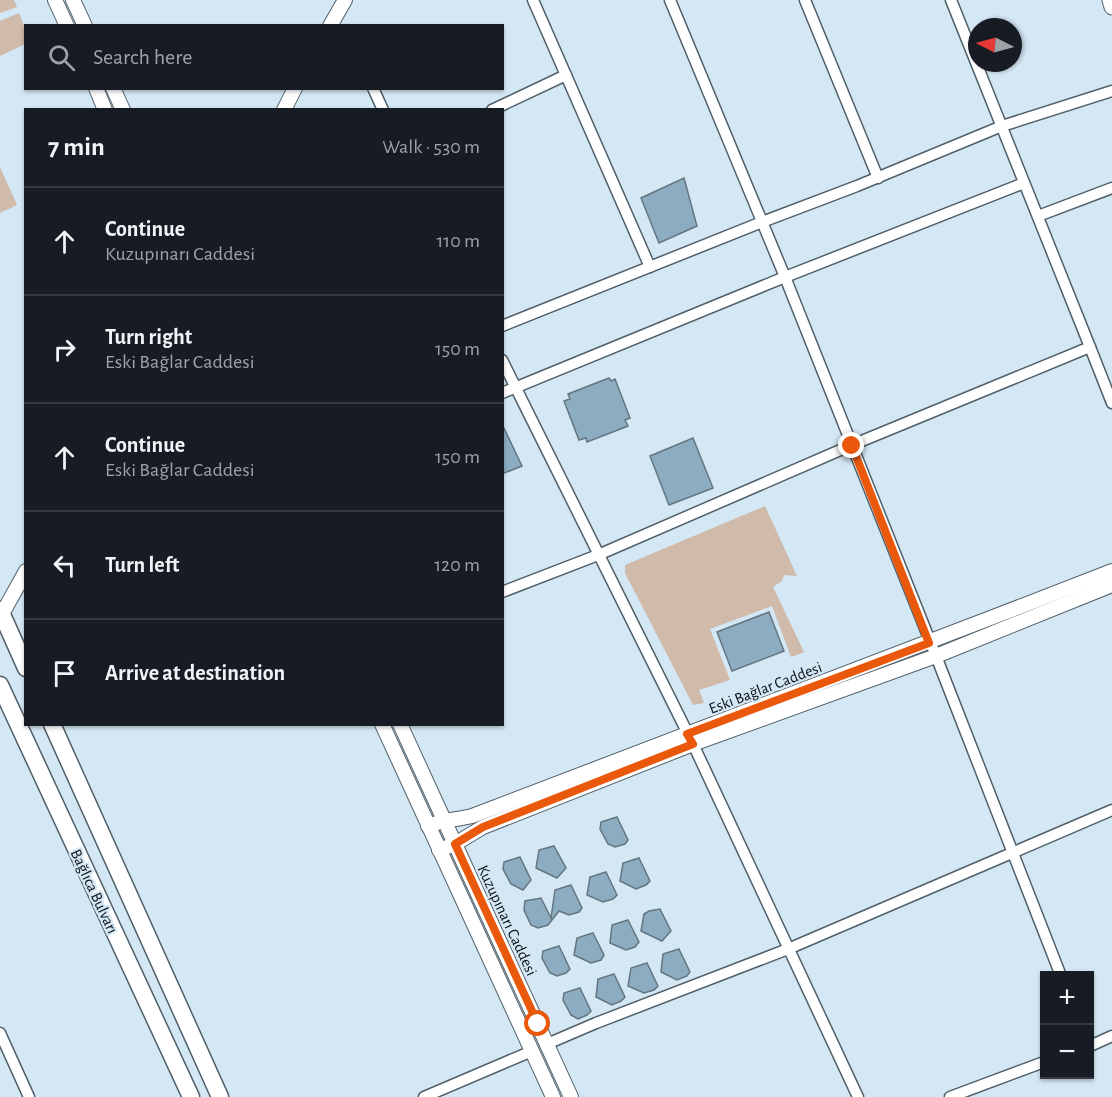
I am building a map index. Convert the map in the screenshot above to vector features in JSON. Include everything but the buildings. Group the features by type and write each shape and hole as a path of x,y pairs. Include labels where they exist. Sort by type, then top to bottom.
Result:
{"main road":[{"path":"1110,0 1112,7"},
{"path":"1,612 24,664"},
{"name":"Bağlıca Bulvarı","path":"0,685 191,1097"},
{"name":"Bağlıca Bulvarı","path":"53,726 220,1097"}],"street":[{"path":"55,0 66,24"},
{"path":"74,0 84,24"},
{"path":"335,23 345,0"},
{"path":"533,0 650,267"},
{"path":"670,0 785,277 1059,971"},
{"path":"805,0 878,178"},
{"path":"951,0 1112,403"},
{"path":"496,108 566,75"},
{"path":"97,90 104,108"},
{"path":"114,90 122,108"},
{"path":"285,108 294,90"},
{"path":"374,90 382,108"},
{"path":"504,325 878,178 1002,126 1112,91"},
{"path":"504,392 785,277 1024,183"},
{"path":"1038,216 1112,188"},
{"path":"504,591 598,555 1090,347"},
{"path":"504,364 690,739 858,1097"},
{"name":"Eski Bağlar Caddesi","path":"439,850 455,844 483,827 690,739 1112,572"},
{"path":"1,612 24,574"},
{"name":"Eski Bağlar Caddesi","path":"428,826 444,820 472,816 936,656 1112,585"},
{"name":"Kuzupınarı Caddesi","path":"383,726 553,1097"},
{"name":"Kuzupınarı Caddesi","path":"401,726 571,1097"},
{"path":"547,1044 788,949 1112,810"},
{"path":"0,1033 29,1097"},
{"path":"1094,1044 1112,1036"},
{"path":"424,1097 532,1051"},
{"path":"950,1097 1040,1064"},
{"path":"984,1085 989,1097"}],"shaded area":[{"path":"0,0 14,0 17,7 0,13"},
{"path":"19,13 24,26 24,44 0,56 0,21"},
{"path":"0,167 17,205 0,213"},
{"path":"765,506 797,576 784,575 782,581 773,587 804,652 791,657 772,606 710,629 730,680 699,690 704,703 693,705 625,573 625,565"}],"route":[{"path":"538,1024 455,844 483,827 693,744 687,734 929,643 852,446"}]}
